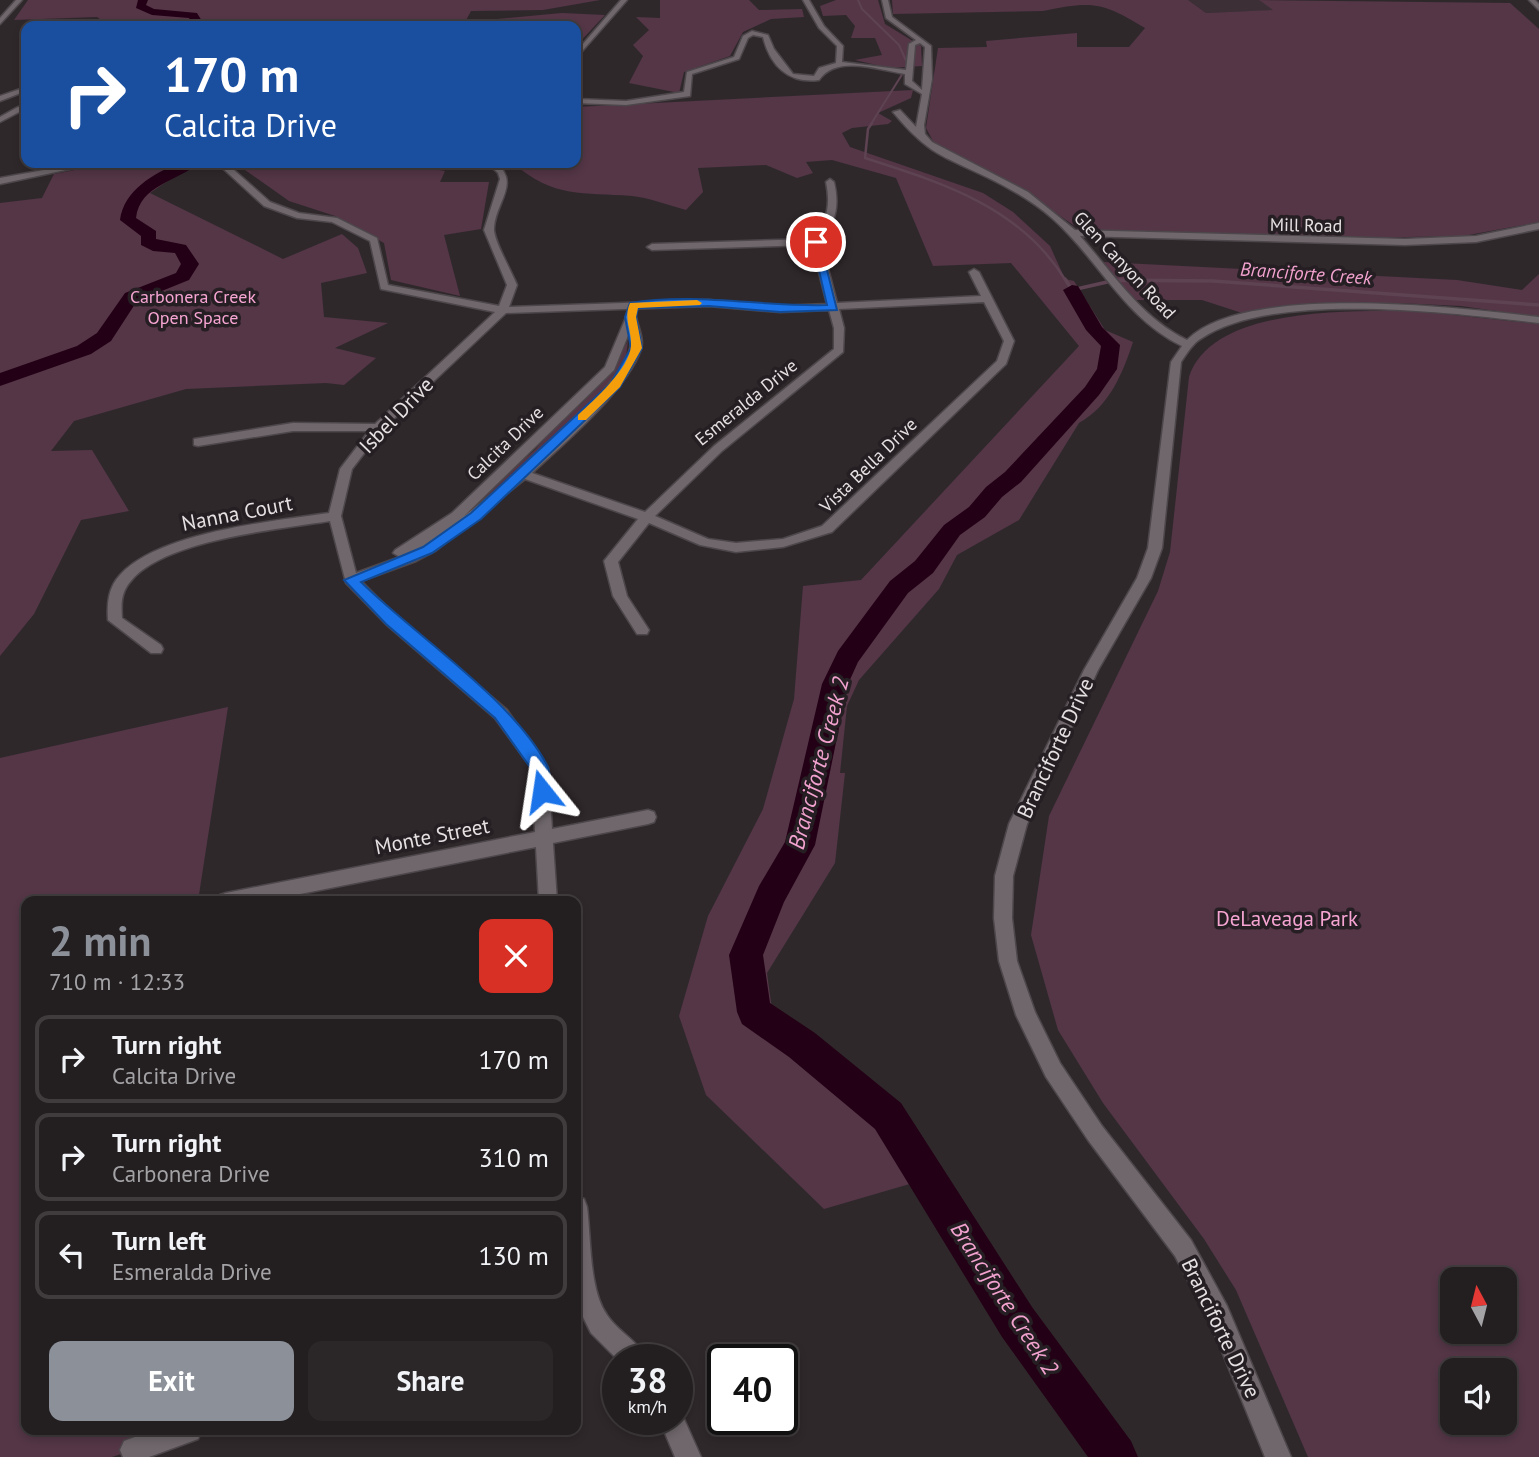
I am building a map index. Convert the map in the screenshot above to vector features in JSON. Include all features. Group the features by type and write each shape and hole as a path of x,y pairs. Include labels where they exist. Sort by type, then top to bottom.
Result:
{"street":[{"path":"0,22 19,0"},
{"path":"581,50 624,0"},
{"path":"806,0 821,27 840,46 839,62"},
{"path":"885,0 889,18 928,46 926,93 920,125 921,134 929,144"},
{"path":"1532,0 1539,8"},
{"path":"581,101 626,103 687,94 689,73 737,58 745,37 752,33 766,36 767,45 781,69 800,80 816,78 821,69 839,62 906,72"},
{"path":"922,40 912,44 906,72 908,82 919,92 926,93"},
{"path":"0,99 21,91"},
{"path":"0,120 21,109"},
{"name":"Glen Canyon Road","path":"897,111 929,144 1011,184 1055,216 1157,330 1188,345"},
{"path":"0,181 68,168"},
{"path":"227,168 267,204 297,215 334,220 374,240 384,287 503,310 632,311 709,303 780,309 833,308 988,299"},
{"path":"497,168 504,179 489,230 512,285 503,310"},
{"path":"652,247 816,242 830,223 836,204 830,182"},
{"name":"Mill Road","path":"1072,233 1405,242 1476,239 1539,226"},
{"name":"Esmeralda Drive","path":"642,630 621,596 611,561 644,517 701,461 839,350 839,328 816,242"},
{"name":"Vista Bella Drive","path":"523,474 708,543 756,547 796,542 827,529 1002,362 1009,341 974,272"},
{"name":"Branciforte Drive","path":"1278,1457 1219,1314 1183,1248 1095,1133 1053,1070 1026,1015 1008,961 1003,918 1004,876 1018,824 1091,670 1144,578 1155,548 1176,362 1188,345 1198,335 1239,319 1304,310 1401,306 1539,320"},
{"name":"Isbel Drive","path":"351,580 335,516 345,469 378,428 503,310"},
{"name":"Calcita Drive","path":"351,580 428,550 476,516 616,385 636,348 632,311"},
{"name":"Calcita Drive","path":"375,570 457,516 610,368 632,311"},
{"path":"1157,330 1171,335 1198,335"},
{"path":"1157,330 1176,362"},
{"path":"198,442 293,426 378,428"},
{"name":"Nanna Court","path":"156,649 115,620 114,597 130,573 155,556 183,543 335,516"},
{"path":"351,580 391,620 501,714 540,768 548,896"},
{"name":"Monte Street","path":"272,896 309,892 544,836 648,817"},
{"path":"581,1301 599,1325 619,1344"},
{"path":"133,1450 175,1435"},
{"path":"678,1435 688,1457"}],"shaded area":[{"path":"1188,0 1259,0 1275,10 1206,13"}],"green space":[{"path":"28,0 600,0 543,10 471,11 466,21 103,21 97,17 14,20"},
{"path":"660,0 749,0 759,10 802,9 804,17 771,19 743,32 730,56 684,72 679,93 629,83 643,56 633,45 649,30 636,17 660,18"},
{"path":"836,0 878,0 885,24 921,46 922,66 889,68 855,60 882,55 875,38 851,38 855,26 846,15 823,16 820,6"},
{"path":"892,0 1188,0 1206,13 1273,10 1259,0 1510,3 1539,29 1539,222 1463,236 1352,238 1079,229 1011,182 934,143 926,128 938,48 987,47 986,41 1077,33 1077,47 1129,47 1145,28 1119,13 1097,6 1074,6 1043,11 893,14"},
{"path":"562,13 605,15 581,41 581,21 476,21"},
{"path":"913,90 911,98 878,113 892,121 888,124 852,128 842,133 850,147 983,193 1013,212 1050,246 1065,279 1074,281 1105,330 1133,342 1125,365 1107,398 1090,416 1079,423 1019,520 957,555 939,589 859,680 847,706 840,773 845,773 835,863 767,973 777,1046 869,1085 937,1176 824,1209 706,1095 679,1016 708,916 763,809 794,699 803,586 861,580 1079,346 1011,263 933,266 896,178 832,160 806,162 813,173 797,178 766,165 698,168 703,192 686,210 639,197 556,188 542,183 519,168 581,168 581,107"},
{"name":"Carbonera Creek Open Space","path":"85,168 189,168 150,193 283,259 342,234 358,248 367,273 321,283 324,317 388,323 335,348 376,358 344,385 326,383 186,389 74,421 51,451 92,450 129,511 81,520 34,614 0,656 0,203 42,198 54,174"},
{"path":"242,168 432,168 445,171 440,182 489,182 481,229 444,235 460,296 391,280 384,243 335,216 289,201"},
{"path":"1103,262 1457,280 1522,290 1539,274 1539,317 1461,306 1397,303 1304,306 1242,313 1202,300 1135,300"},
{"name":"DeLaveaga Park","path":"1357,311 1415,311 1539,324 1539,1457 1308,1457 1236,1290 1204,1239 1103,1103 1058,1030 1031,935 1049,816 1158,591 1170,552 1189,377 1203,353 1225,336 1255,324 1288,317"},
{"path":"628,341 626,357 612,384 472,513 422,547 536,449 553,428 582,403 610,373"},
{"path":"228,707 199,896 21,896 21,1435 133,1435 133,1450 112,1457 0,1457 0,758"}],"waterway":[{"path":"143,0 140,6 152,12 193,15 196,21"},
{"path":"858,0 862,9 899,45 908,65 871,124"},
{"path":"872,123 868,129 865,158 951,188 1003,216 1027,234 1048,255 1066,281"},
{"path":"0,380 84,350 104,337 131,297 183,276 190,264 180,249 159,247 147,241 150,234 128,220 129,210 141,193 180,168"},
{"name":"Branciforte Creek","path":"1065,279 1072,290 1116,280 1213,281 1539,305"},
{"name":"Branciforte Creek","path":"1112,281 1205,281"},
{"name":"Branciforte Creek 2","path":"1072,290 1095,330 1111,345 1107,369 1092,391 1013,477 994,492 977,512 952,530 924,567 899,587 847,658 835,684 800,845 770,896 746,955 754,1012 802,1045 888,1116 1017,1322 1115,1457"}],"slow traffic":[{"path":"582,417 616,385 636,348 631,317 634,306 697,303"}],"route":[{"path":"542,791 540,768 501,714 391,620 351,580 428,550 476,516 616,385 636,348 631,317 634,306 709,303 780,309 833,308 816,242"}]}
